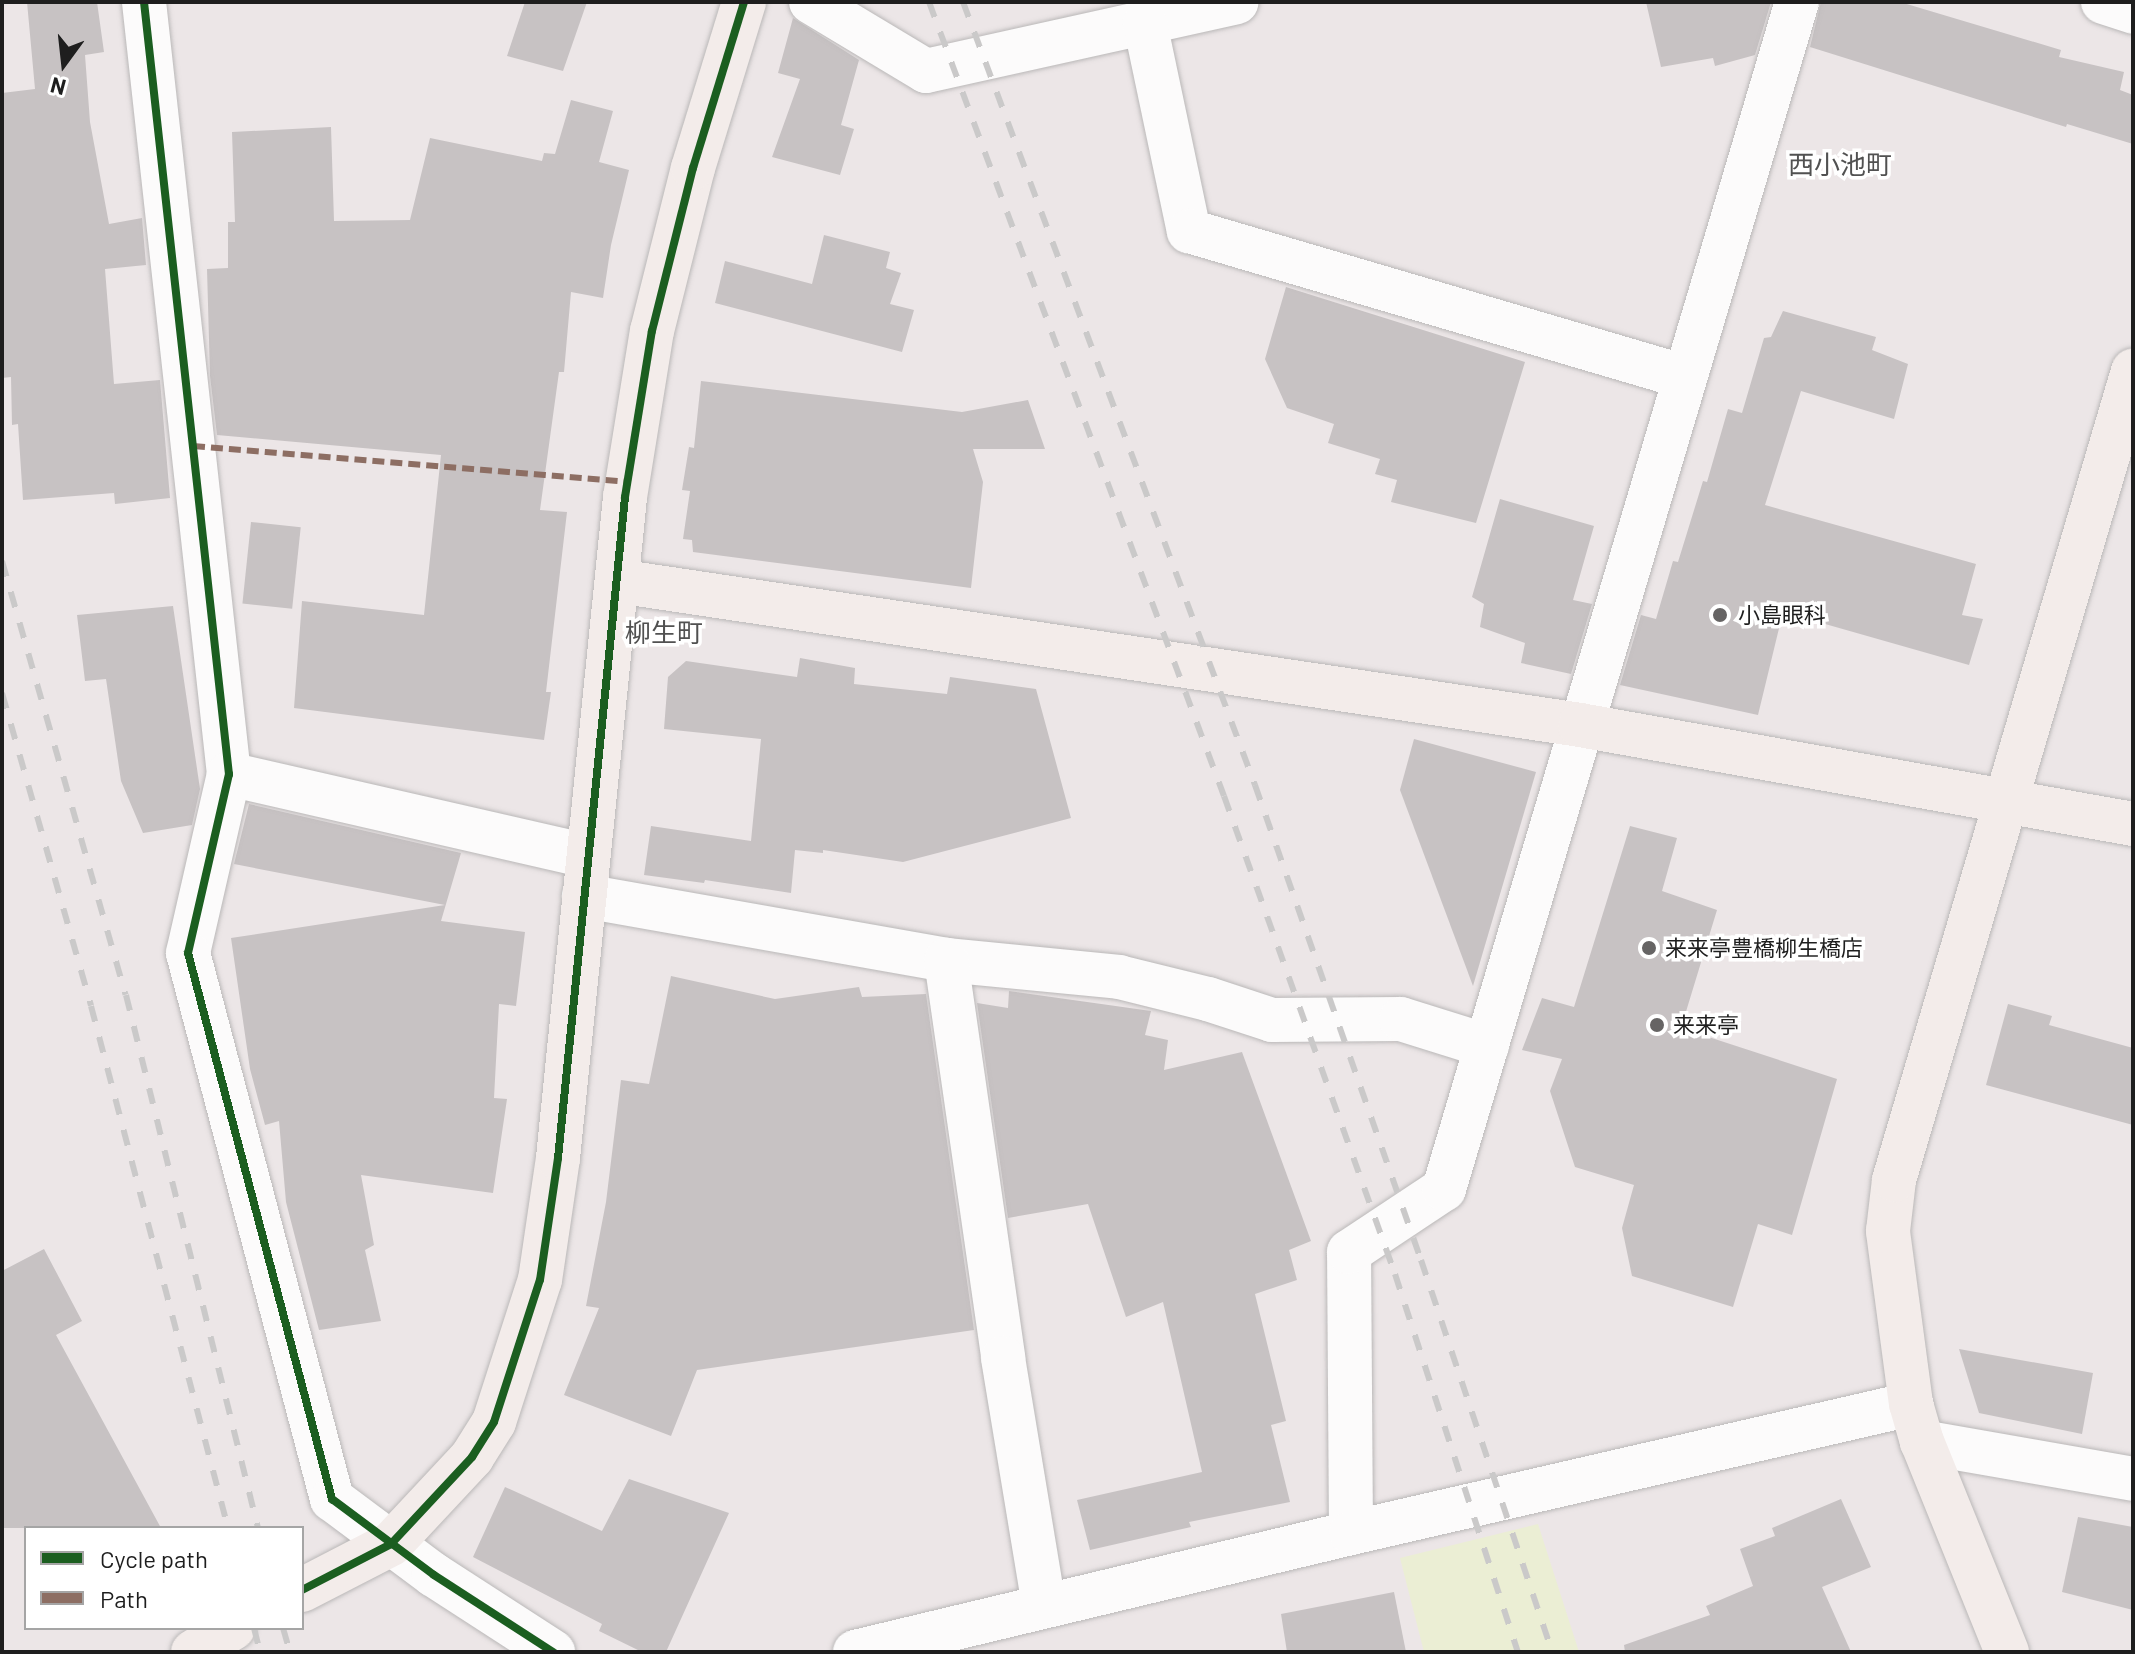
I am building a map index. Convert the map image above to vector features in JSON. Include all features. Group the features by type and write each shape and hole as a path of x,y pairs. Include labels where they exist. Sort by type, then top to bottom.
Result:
{"street":[{"path":"144,2 229,774 188,953 332,1499 391,1544 553,1652"},
{"path":"304,1589 391,1544 434,1502 472,1457 494,1422 540,1280 558,1158 625,497 652,331 693,168 744,2"},
{"path":"811,2 926,71 1236,2"},
{"path":"1351,1533 1349,1252 1444,1189 1797,2"},
{"path":"2103,2 2133,12"},
{"path":"1145,23 1189,231 1685,377"},
{"path":"2007,1652 1916,1423 1888,1231 1894,1180 2133,371"},
{"path":"617,581 1580,725 2133,824"},
{"path":"229,774 586,876 946,960 1119,977 1208,999 1272,1020 1401,1019 1487,1046"},
{"path":"946,960 1003,1358 1044,1605"},
{"path":"855,1652 1351,1533 1916,1423 2133,1479"},
{"path":"193,1652 230,1630"}],"green space":[{"path":"1538,1524 1579,1652 1424,1652 1400,1558"}],"building":[{"path":"27,2 97,2 104,52 85,55 90,122 109,224 142,218 146,265 105,269 114,384 160,380 170,498 115,504 114,493 23,500 18,424 12,425 11,377 2,378 2,93 35,89"},
{"path":"525,2 587,2 563,71 507,56"},
{"path":"1646,2 1771,2 1755,55 1715,66 1713,58 1661,67"},
{"path":"1821,2 1900,2 2061,50 2059,57 2124,72 2120,90 2133,95 2133,144 2067,124 2066,127 1810,47"},
{"path":"793,18 859,60 841,125 854,129 840,175 772,157 800,79 778,73"},
{"path":"571,100 613,111 599,162 629,170 611,245 603,298 571,292 564,372 559,372 540,510 567,512 546,692 551,692 544,740 294,708 302,601 424,615 441,455 217,435 210,376 207,269 228,268 228,222 235,222 232,132 331,127 334,221 410,220 430,138 542,161 544,153 555,154"},
{"path":"824,235 890,252 886,268 901,273 890,304 914,310 902,352 715,303 725,261 812,284"},
{"path":"1286,287 1525,362 1476,523 1391,502 1397,480 1375,474 1380,459 1328,443 1334,424 1287,408 1265,359"},
{"path":"1783,311 1876,337 1872,350 1908,364 1894,419 1801,391 1765,505 1976,564 1962,615 1983,619 1969,665 1783,612 1758,715 1620,685 1641,615 1656,619 1673,561 1678,562 1703,481 1707,482 1728,409 1742,413 1764,338 1771,337"},
{"path":"701,381 962,412 1028,400 1045,449 973,449 983,482 971,588 693,552 692,540 683,539 690,491 682,490 689,447 694,448"},
{"path":"1500,499 1594,526 1573,600 1592,604 1571,674 1521,663 1525,643 1480,627 1484,604 1472,597"},
{"path":"251,522 301,527 292,609 242,604"},
{"path":"173,606 200,789 192,825 143,833 121,781 106,679 85,681 77,615"},
{"path":"800,658 855,668 854,684 947,694 950,677 1036,689 1071,818 903,862 823,850 823,853 795,850 791,893 705,880 704,883 644,875 651,826 751,841 761,739 664,729 668,677 686,661 797,677"},
{"path":"1414,739 1536,772 1473,986 1400,790"},
{"path":"249,804 461,853 441,921 525,932 516,1006 499,1004 494,1098 507,1099 493,1193 361,1175 374,1245 365,1250 381,1321 319,1330 286,1202 279,1121 265,1125 250,1069 231,938 445,905 234,864"},
{"path":"1630,826 1677,838 1662,891 1717,910 1681,1028 1837,1079 1792,1235 1758,1224 1733,1307 1632,1276 1622,1228 1634,1185 1575,1167 1550,1091 1562,1059 1522,1050 1542,998 1574,1007"},
{"path":"671,976 775,999 859,987 862,997 926,994 974,1330 697,1370 671,1436 564,1395 599,1308 586,1306 606,1202 621,1080 649,1084"},
{"path":"1009,991 1151,1011 1145,1035 1168,1040 1164,1070 1242,1052 1311,1241 1289,1250 1297,1280 1255,1294 1286,1421 1271,1425 1290,1502 1189,1522 1191,1527 1090,1550 1077,1500 1202,1472 1163,1302 1126,1317 1088,1204 1008,1218 977,1003 1008,1008"},
{"path":"2008,1004 2052,1016 2049,1025 2133,1048 2133,1125 1986,1085"},
{"path":"44,1249 82,1321 56,1335 160,1526 2,1528 2,1271"},
{"path":"1959,1349 2093,1373 2082,1434 1979,1413"},
{"path":"629,1479 729,1513 666,1652 642,1652 599,1631 602,1624 473,1557 505,1487 602,1531"},
{"path":"1841,1499 1871,1567 1822,1587 1851,1652 1625,1652 1624,1645 1710,1615 1706,1606 1753,1586 1740,1549 1775,1536 1772,1528"},
{"path":"2078,1517 2133,1527 2133,1610 2062,1592"},
{"path":"1394,1592 1406,1652 1287,1652 1281,1614"}],"railway":[{"path":"929,2 1224,796 1395,1274 1518,1652"},
{"path":"963,2 1255,785 1421,1260 1552,1652"},
{"path":"2,561 126,995 258,1526"},
{"path":"2,693 91,1006 227,1526"},
{"path":"254,1630 260,1652"},
{"path":"284,1630 290,1652"}],"marked path":[{"path":"193,446 627,482"}],"cycle path":[{"path":"144,2 229,774 188,953 332,1499 434,1575 553,1652"},
{"path":"304,1589 391,1544 472,1457 494,1422 540,1280 558,1158 625,497 652,331 693,168 744,2"}],"place":[{"name":"小島眼科","path":"1720,615"},
{"name":"来来亭豊橋柳生橋店","path":"1649,948"},
{"name":"来来亭","path":"1657,1025"}],"district":[{"name":"西小池町","path":"1840,164"},
{"name":"柳生町","path":"664,632"}]}
